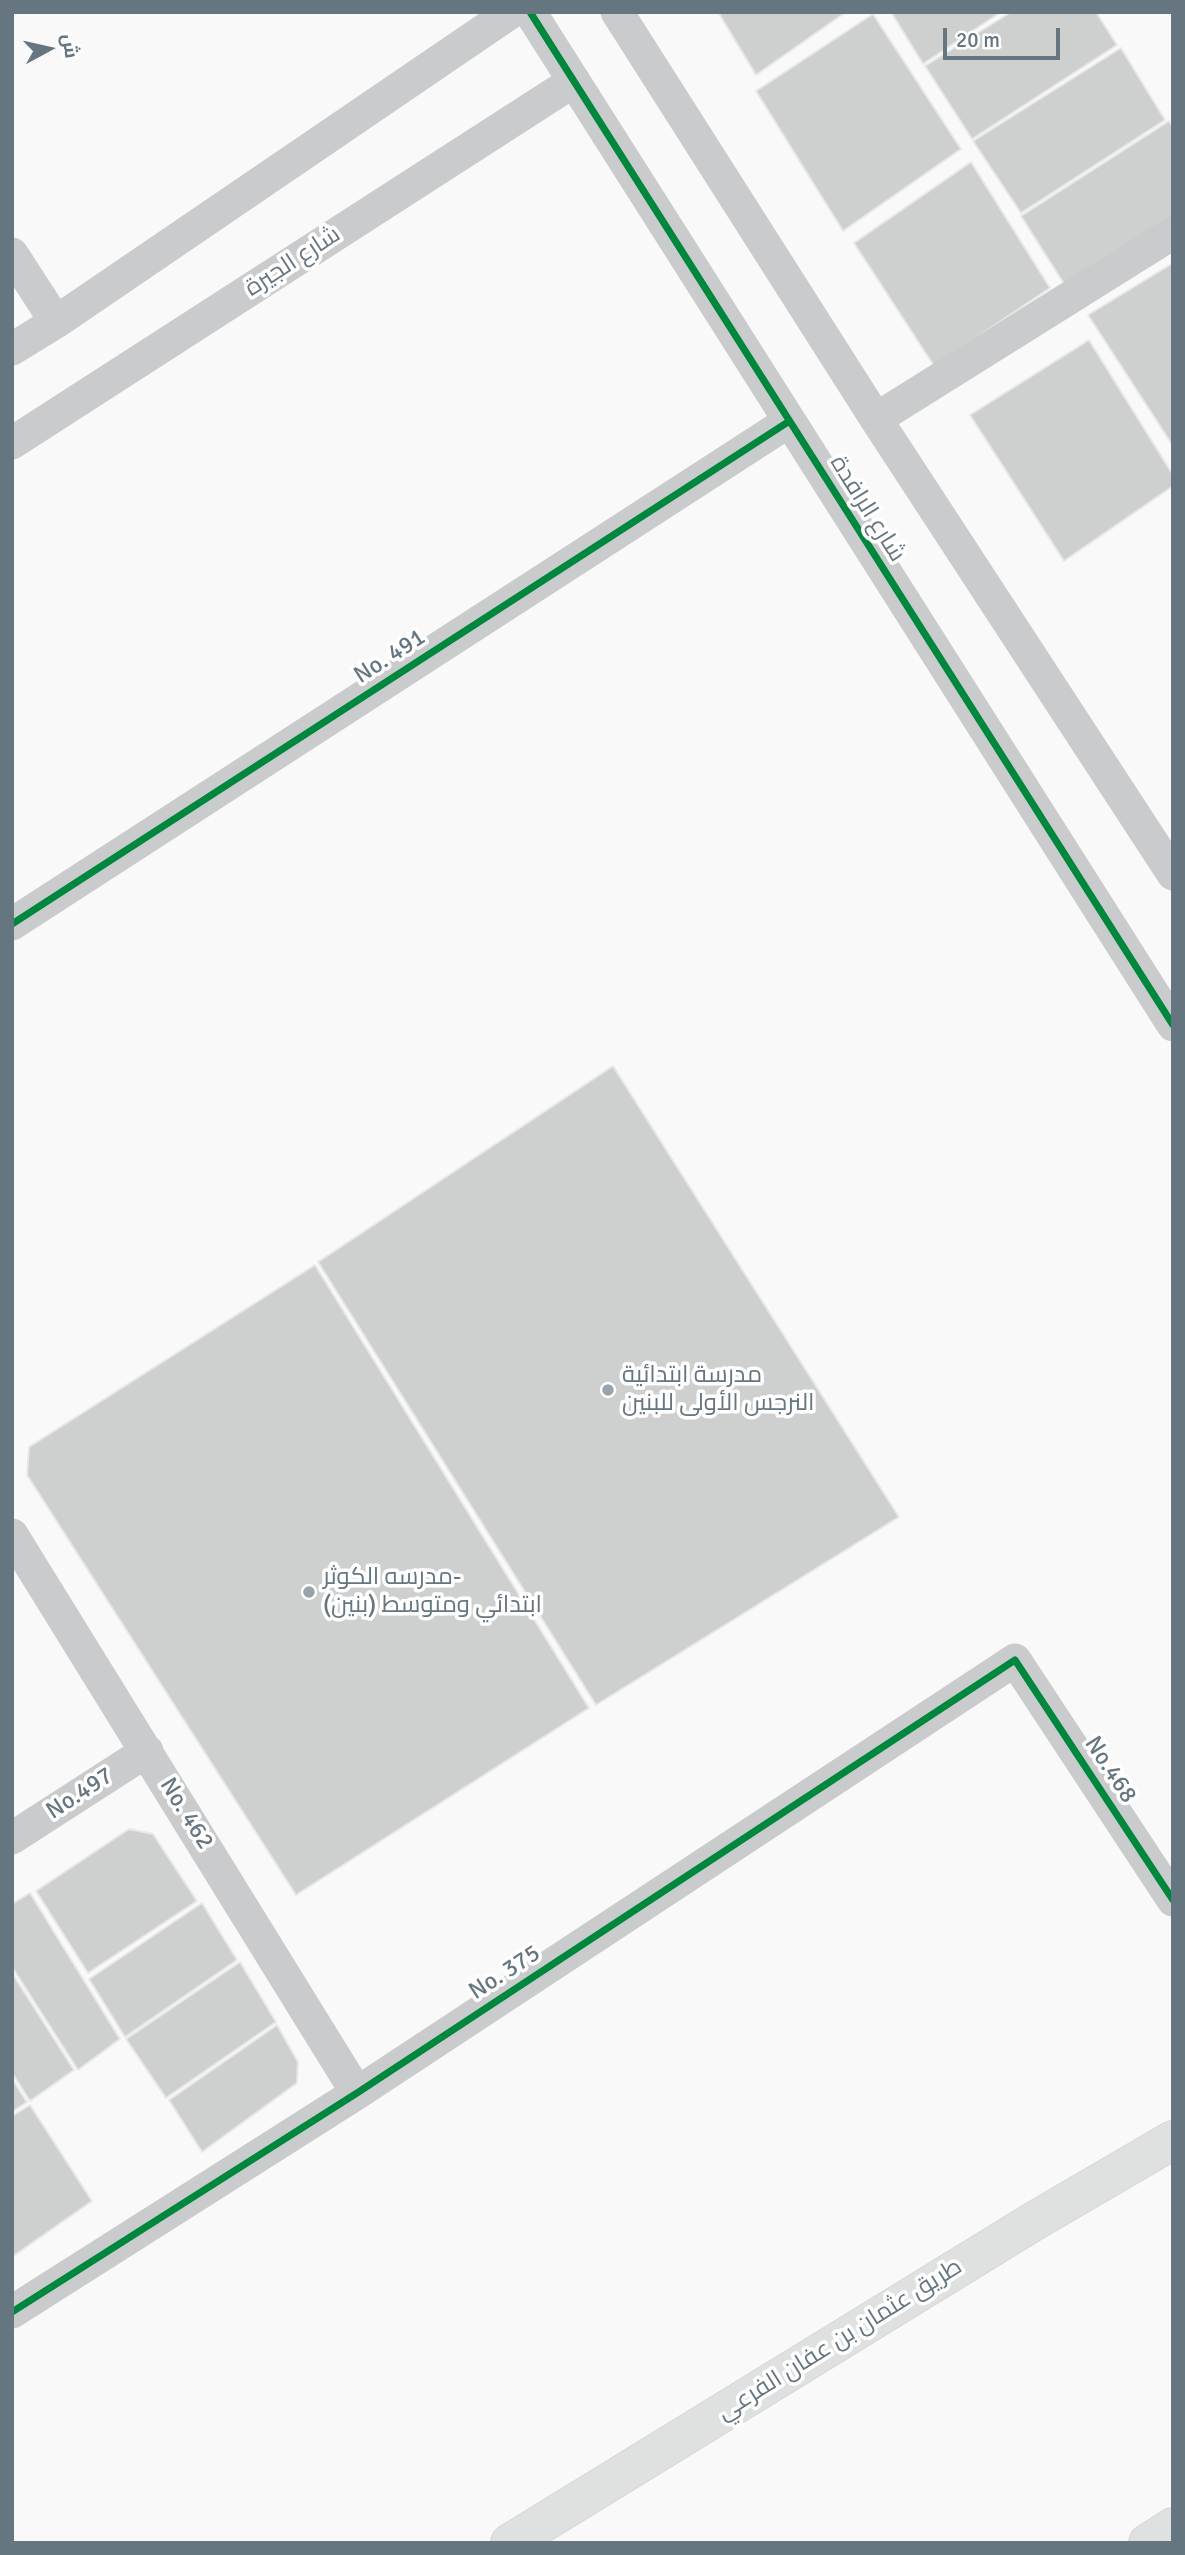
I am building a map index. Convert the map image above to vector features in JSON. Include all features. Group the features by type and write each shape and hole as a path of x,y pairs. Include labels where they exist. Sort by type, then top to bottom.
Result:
{"main road":[{"name":"طريق عثمان بن عفان الفرعي","path":"510,2543 1036,2220 1173,2140"},
{"path":"1147,2543 1173,2527"}],"street":[{"path":"12,349 56,322 511,12"},
{"name":"شارع الرافدة","path":"530,12 1173,1025"},
{"path":"617,12 876,419 1173,874"},
{"name":"شارع الجيرة","path":"12,443 574,81"},
{"path":"876,419 1173,233"},
{"path":"12,254 56,322"},
{"name":"No. 491","path":"12,924 788,422"},
{"name":"No. 462","path":"12,1535 357,2093"},
{"name":"No.468","path":"1015,1660 1173,1900"},
{"name":"No. 375","path":"12,2312 357,2093 1015,1660"},
{"name":"No.497","path":"12,1838 147,1751"}],"building":[{"path":"718,12 846,12 756,75"},
{"path":"891,12 1001,12 923,64"},
{"path":"1011,12 1096,12 1117,45 972,139 925,66"},
{"path":"873,14 961,149 843,231 756,91"},
{"path":"1121,48 1165,120 1021,213 973,141"},
{"path":"1169,121 1173,128 1173,219 1066,287 1021,216"},
{"path":"971,162 1050,288 934,366 854,243"},
{"path":"1173,263 1173,446 1088,315"},
{"path":"1089,340 1173,475 1173,486 1064,561 970,415"},
{"name":"مدرسة ابتدائية النرجس الأولى للبنين","path":"613,1066 899,1517 596,1705 318,1262"},
{"name":"مدرسه الكوثر- ابتدائي ومتوسط (بنين)","path":"315,1265 589,1708 296,1895 27,1475 29,1447"},
{"path":"129,1829 153,1834 197,1901 88,1973 36,1891"},
{"path":"30,1893 120,2039 78,2070 12,1967 12,1904"},
{"path":"202,1903 237,1960 125,2037 89,1979"},
{"path":"240,1962 276,2022 166,2098 126,2039"},
{"path":"12,1973 74,2070 30,2101 12,2073"},
{"path":"277,2025 298,2062 297,2083 202,2152 169,2100"},
{"path":"12,2079 27,2102 12,2112"},
{"path":"30,2105 92,2201 12,2257 12,2116"}],"cycle path":[{"path":"530,12 1173,1025"},
{"path":"12,924 788,422"},
{"path":"12,2312 357,2093 1015,1660 1173,1900"}],"place":[{"name":"مدرسة ابتدائية النرجس الأولى للبنين","path":"608,1390"},
{"name":"مدرسه الكوثر- ابتدائي ومتوسط (بنين)","path":"309,1592"}]}
